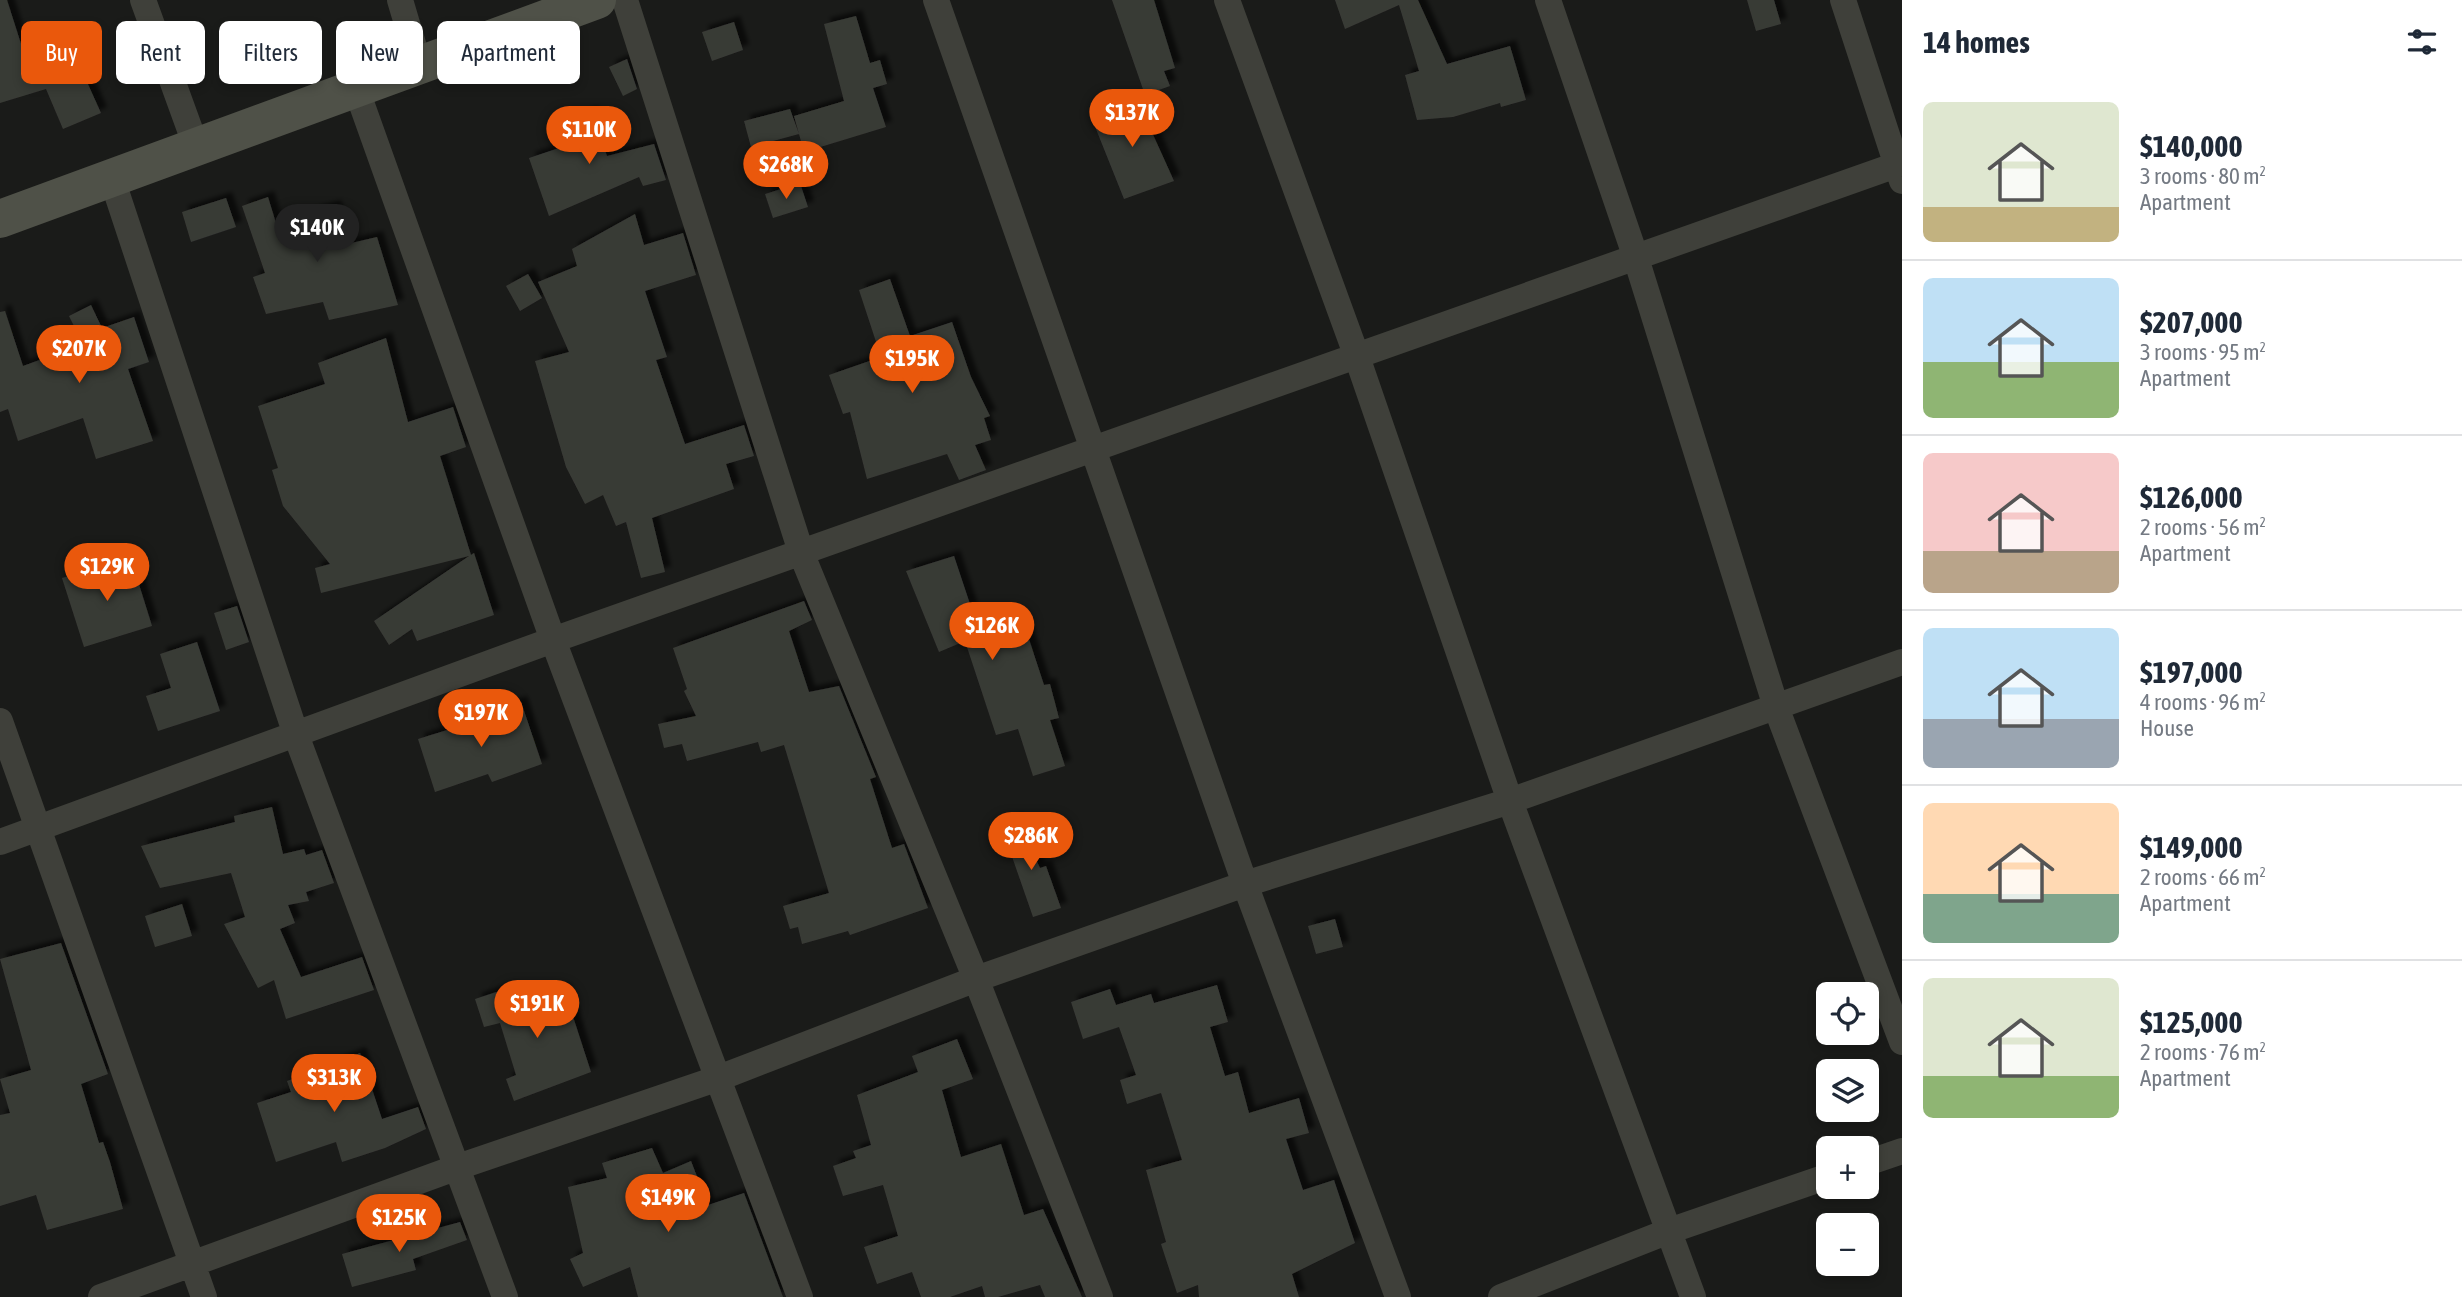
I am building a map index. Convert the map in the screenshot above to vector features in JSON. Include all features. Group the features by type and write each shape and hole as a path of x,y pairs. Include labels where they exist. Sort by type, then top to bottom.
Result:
{"main road":[{"path":"423,63 597,0"},
{"path":"0,219 373,84"}],"street":[{"path":"143,0 197,149"},
{"path":"400,0 406,21"},
{"path":"625,0 802,555 976,979 1100,1297"},
{"path":"936,0 1245,884 1398,1297"},
{"path":"1227,0 1356,354 1510,801 1693,1297"},
{"path":"1548,0 1635,256 1776,707 1902,1042"},
{"path":"0,842 553,640 802,555 1356,354 1635,256 1900,170 1843,0"},
{"path":"357,91 553,640 800,1297"},
{"path":"112,179 296,735 505,1297"},
{"path":"101,1297 455,1168 719,1078 976,979 1245,884 1510,801 1902,662"},
{"path":"0,722 204,1297"},
{"path":"1879,1159 1902,1151"},
{"path":"1501,1297 1669,1231 1816,1180"}],"building":[{"path":"0,0 7,0 21,44 21,84 88,84 101,113 63,129 46,89 0,103"},
{"path":"1112,0 1154,0 1175,68 1164,71 1170,86 1145,95"},
{"path":"1335,0 1418,0 1447,64 1510,46 1526,100 1501,107 1500,103 1453,117 1417,120 1405,75 1419,71 1399,5 1345,29"},
{"path":"1747,0 1774,0 1781,24 1756,31"},
{"path":"856,16 870,63 880,60 887,84 873,88 886,127 804,152 794,116 844,101 824,24"},
{"path":"734,22 743,50 712,61 702,32"},
{"path":"627,59 637,89 623,96 609,67"},
{"path":"1136,97 1174,181 1124,199 1092,119 1115,112 1112,105"},
{"path":"790,109 799,134 751,147 744,121"},
{"path":"592,112 607,156 654,144 666,180 643,186 639,177 549,216 529,158 565,146 557,123"},
{"path":"800,183 808,207 773,218 765,194"},
{"path":"268,197 276,223 335,206 347,244 377,237 398,305 329,320 323,302 266,314 253,277 265,273 242,206"},
{"path":"226,198 236,227 191,242 182,212"},
{"path":"635,214 644,245 683,233 696,275 645,291 667,357 656,360 685,444 744,425 754,456 726,464 734,489 652,518 665,572 641,578 626,522 616,526 603,495 585,504 566,467 535,361 569,352 538,282 577,266 572,249"},
{"path":"528,274 542,298 520,311 506,286"},
{"path":"890,279 910,336 952,322 971,377 990,416 984,418 991,440 975,445 986,470 959,480 947,454 867,479 850,412 843,414 829,375 881,357 859,290"},
{"path":"91,305 102,328 134,317 149,362 128,369 153,441 96,459 83,418 18,441 8,409 0,412 0,312 5,311 23,366 83,344 69,316"},
{"path":"386,338 408,422 453,407 466,447 440,456 471,555 474,553 494,615 417,641 412,629 389,645 374,621 469,556 321,593 315,568 330,564 283,506 272,470 278,468 258,406 325,384 318,363"},
{"path":"954,556 974,616 989,611 998,636 1025,627 1044,685 1050,684 1059,718 1050,720 1065,766 1033,776 1018,729 996,735 965,641 939,652 906,571"},
{"path":"113,562 114,568 132,562 152,626 84,647 62,578"},
{"path":"804,601 812,620 789,631 809,692 839,686 876,777 870,779 892,848 904,844 928,908 850,935 848,931 802,944 798,927 790,929 783,906 829,893 784,745 761,752 758,742 687,761 682,744 664,748 658,724 696,716 684,691 687,689 673,648"},
{"path":"237,606 249,642 226,650 214,613"},
{"path":"197,642 220,711 158,731 146,696 171,688 160,654"},
{"path":"521,702 542,764 492,782 488,774 435,792 418,739 473,722 471,718"},
{"path":"272,807 283,854 304,849 306,855 322,850 334,883 306,892 309,901 288,905 295,923 280,929 301,977 362,957 374,990 286,1019 274,980 258,988 224,924 245,917 231,873 160,888 141,846 235,822 234,816"},
{"path":"1017,819 1040,868 1046,866 1061,908 1033,917 1001,825"},
{"path":"182,904 192,936 155,947 145,916"},
{"path":"1335,919 1343,947 1316,954 1308,926"},
{"path":"61,943 108,1074 81,1084 99,1143 103,1142 110,1162 123,1209 47,1230 36,1195 0,1206 0,1115 10,1113 0,1079 31,1070 0,959"},
{"path":"1217,985 1228,1022 1210,1027 1225,1076 1238,1072 1249,1113 1299,1098 1309,1133 1286,1139 1303,1190 1334,1180 1355,1243 1292,1274 1299,1297 1199,1297 1198,1285 1177,1293 1161,1244 1166,1242 1146,1170 1182,1160 1161,1093 1127,1104 1120,1080 1136,1075 1119,1027 1083,1039 1071,1002 1110,989 1116,1005 1151,994 1154,1003"},
{"path":"512,987 518,1005 564,989 591,1072 514,1101 506,1079 516,1075 500,1023 484,1027 475,999"},
{"path":"957,1039 973,1079 942,1090 961,1157 1001,1144 1024,1215 1043,1209 1082,1297 1045,1297 1040,1285 998,1297 985,1297 982,1286 950,1297 921,1297 912,1272 877,1284 864,1247 898,1236 883,1185 843,1196 833,1166 856,1158 853,1151 871,1145 857,1095 918,1072 912,1056"},
{"path":"360,1053 382,1119 418,1107 426,1129 385,1148 342,1162 336,1142 276,1162 257,1103 291,1092 287,1081"},
{"path":"652,1148 663,1173 691,1161 708,1205 744,1193 783,1297 638,1297 630,1267 583,1287 570,1259 583,1253 568,1187 607,1178 602,1163"},
{"path":"460,1222 467,1240 413,1259 416,1270 352,1287 342,1254"}]}
